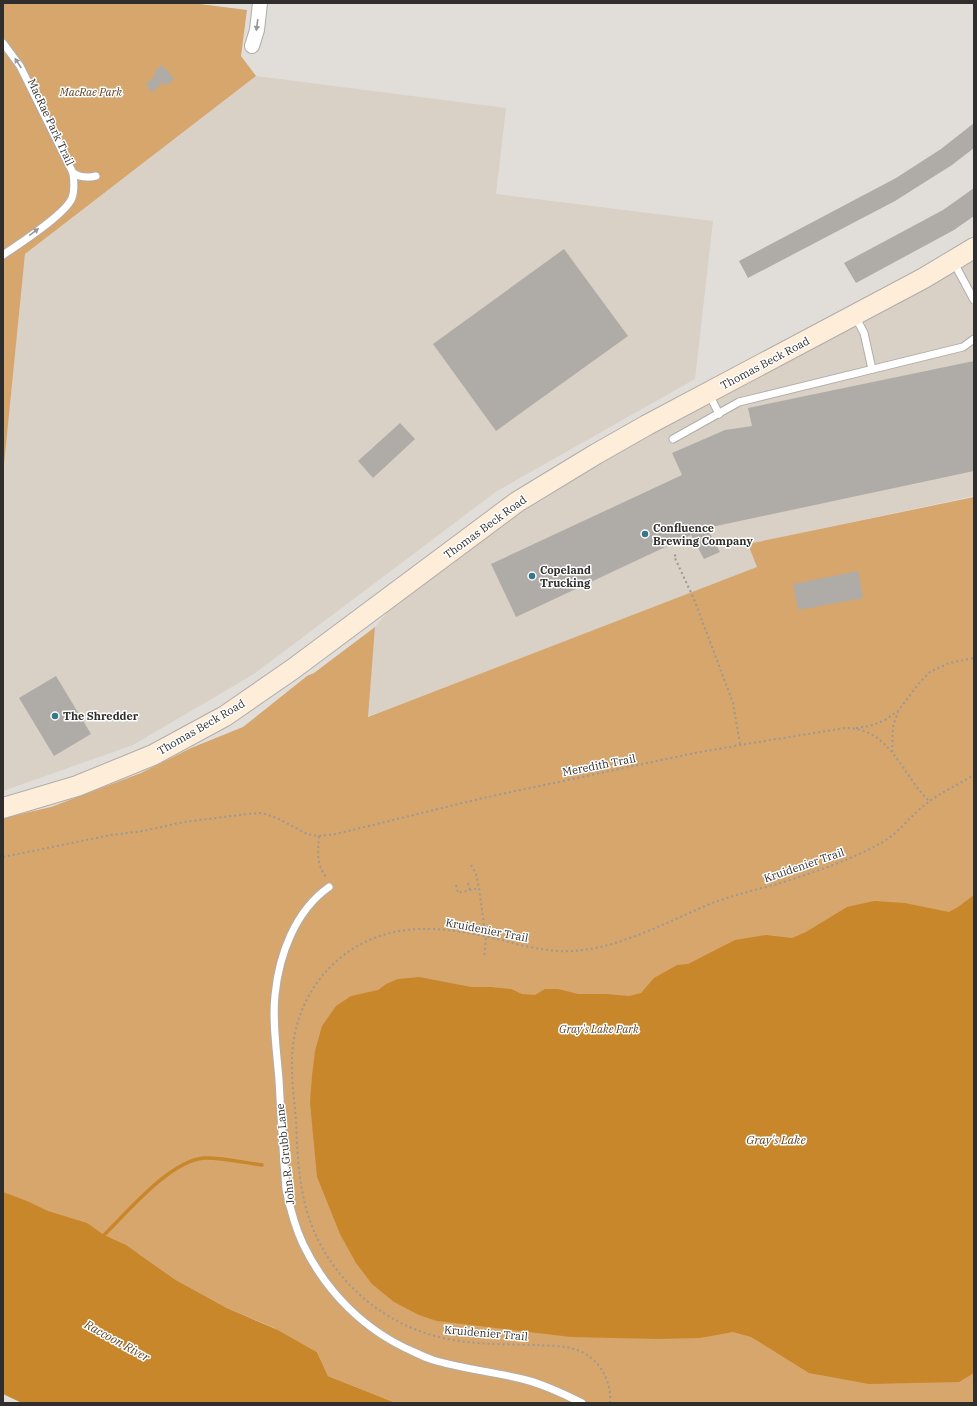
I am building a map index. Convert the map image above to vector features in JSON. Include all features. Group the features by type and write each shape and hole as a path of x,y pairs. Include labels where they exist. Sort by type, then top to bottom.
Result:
{"main road":[{"name":"Thomas Beck Road","path":"3,808 77,786 153,755 225,716 294,669 517,502 596,454 855,315 974,248"}],"street":[{"path":"252,46 257,30 260,3"}],"lane":[{"path":"3,43 20,66 73,173 74,189 72,198 67,206 3,255"},
{"path":"73,173 78,176 88,178 96,176"},
{"path":"953,260 974,300"},
{"path":"855,315 864,333 872,369"},
{"path":"673,439 739,402 963,347 974,339"},
{"path":"708,393 719,414"},
{"name":"John R. Grubb Lane","path":"329,887 310,904 299,920 289,939 280,966 275,996 275,1028 286,1189 292,1215 302,1243 315,1267 330,1288 348,1308 372,1329 397,1344 433,1360 526,1380 582,1403"}],"path":[{"path":"676,555 674,556 694,599 733,703 740,745"},
{"path":"854,728 870,726 885,720 898,710 920,682 930,672 949,663 974,658"},
{"path":"892,752 893,727 898,710"},
{"name":"Meredith Trail","path":"3,857 184,822 262,813 307,834 319,836 336,834 445,807 559,782 740,745 854,728 866,731 875,736 892,752 921,794 929,801"},
{"name":"Kruidenier Trail","path":"610,1403 611,1397 608,1383 603,1372 597,1363 580,1350 569,1347 448,1339 419,1330 374,1307 360,1296 333,1265 319,1240 306,1206 299,1164 292,1082 292,1052 300,1014 309,994 322,975 340,959 373,938 411,929 438,929 485,936 534,948 551,950 581,951 620,941 713,903 811,873 872,848 886,840 929,801 974,775"},
{"path":"319,836 319,865 327,879 329,887"},
{"path":"471,865 476,874 479,888 485,936 484,957"},
{"path":"468,883 470,890"},
{"path":"456,885 458,893 479,888"}],"shaded area":[{"path":"256,76 506,108 496,194 713,221 695,379 497,491 254,674 133,745 3,791 3,475 25,254"},
{"path":"974,248 974,496 749,544 758,567 367,717 375,627 417,577 517,502"}],"green space":[{"name":"MacRae Park","path":"3,3 192,3 247,10 241,56 256,76 25,254 3,475"},
{"name":"Gray's Lake Park","path":"974,497 974,1403 396,1403 328,1376 317,1352 274,1328 227,1308 176,1280 139,1254 3,1196 3,818 51,807 141,773 191,748 243,727 307,676 314,673 375,627 368,717 757,567 748,544"}],"water":[{"name":"Gray's Lake","path":"974,895 974,1373 959,1382 869,1384 809,1373 751,1337 733,1332 700,1338 658,1339 571,1337 437,1321 419,1315 394,1302 372,1284 356,1263 340,1234 317,1177 310,1102 315,1051 322,1026 336,1006 351,996 378,990 386,984 398,979 419,977 471,987 511,989 522,994 535,995 545,989 558,989 578,994 629,996 641,993 654,978 677,965 688,964 735,940 766,935 792,938 806,932 847,907 874,901 905,903 949,912"},
{"name":"Raccoon River","path":"3,1192 48,1211 87,1223 104,1235 126,1245 176,1280 227,1308 278,1330 317,1352 328,1376 396,1403 22,1403 3,1394"}],"building":[{"path":"162,65 174,79 166,86 163,82 152,93 146,84 156,75 154,72"},
{"path":"974,123 974,148 952,165 895,201 748,278 739,261 896,178 941,149"},
{"path":"974,188 974,216 954,230 856,283 844,263 943,210"},
{"path":"564,249 628,336 496,431 433,344"},
{"path":"974,361 974,471 707,528 720,552 704,559 691,535 516,617 491,564 682,475 672,453 725,430 752,426 748,408"},
{"path":"400,423 415,439 373,478 358,461"},
{"path":"858,571 863,598 798,610 793,584"},
{"name":"The Shredder","path":"56,676 91,734 54,756 19,698"}],"waterway":[{"path":"101,1238 135,1203 163,1178 177,1168 191,1161 210,1158 262,1165"}],"place":[{"name":"Confluence Brewing Company","path":"645,534"},
{"name":"Copeland Trucking","path":"532,576"},
{"name":"The Shredder","path":"55,716"}]}
